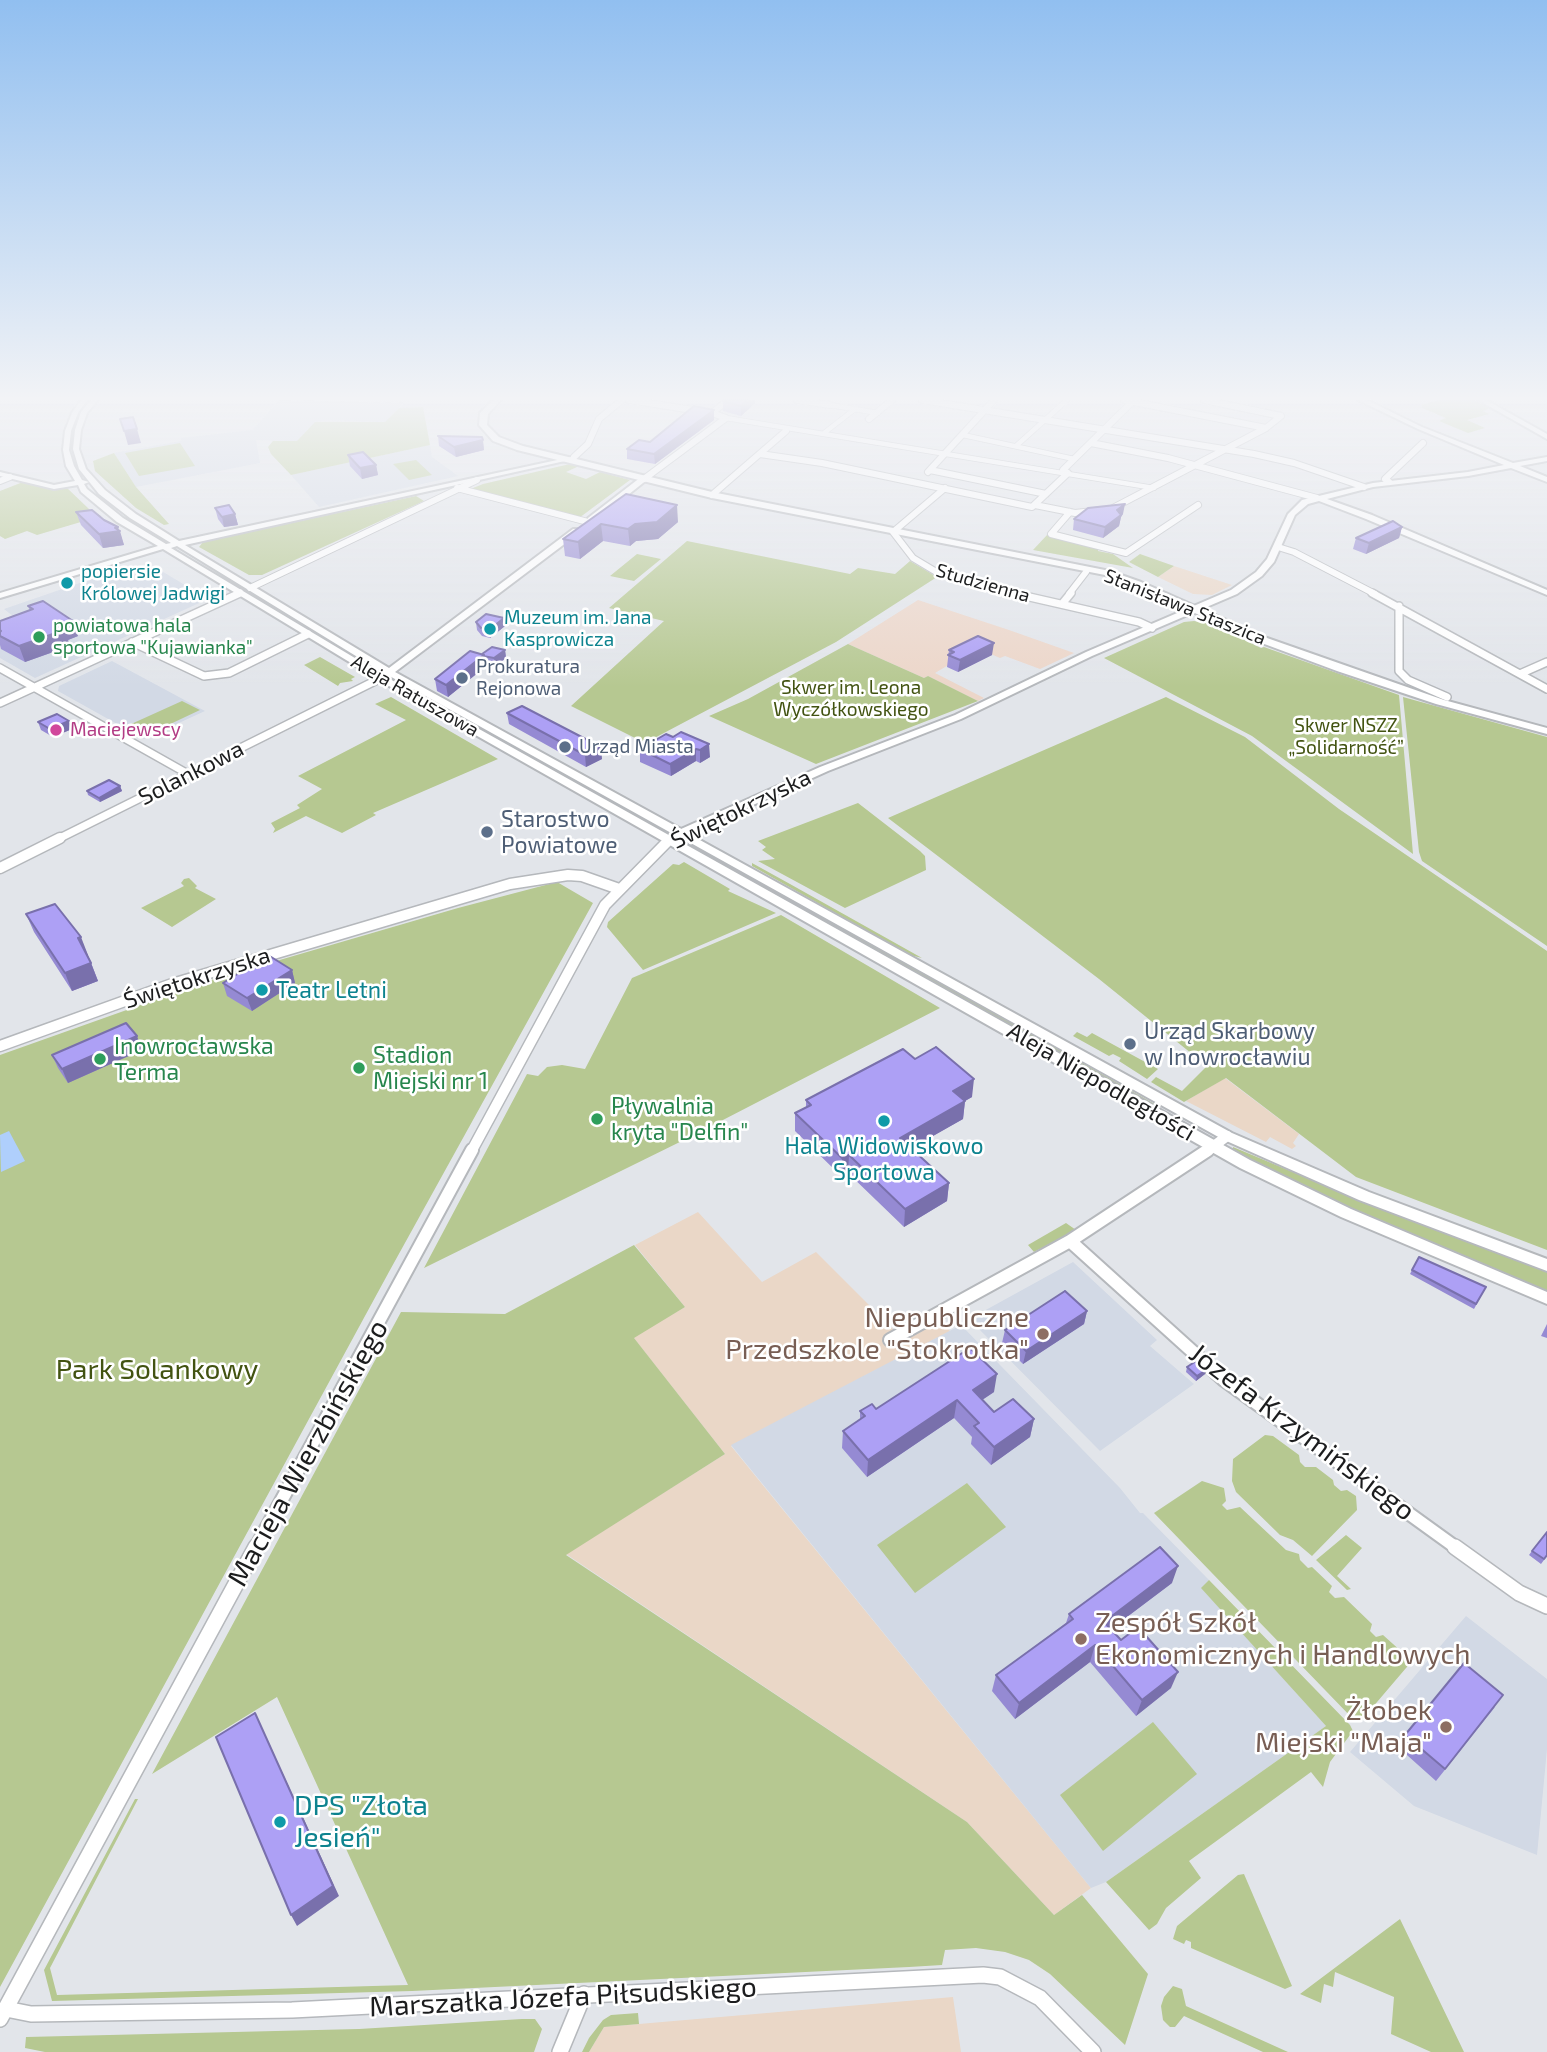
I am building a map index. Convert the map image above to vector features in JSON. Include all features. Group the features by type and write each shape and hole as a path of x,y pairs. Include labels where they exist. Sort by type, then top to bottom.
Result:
{"main road":[{"name":"Stanisława Staszica","path":"728,496 1107,573 1289,642 1447,697 1547,724"},
{"name":"Stanisława Staszica","path":"1200,608 1263,640 1400,690 1547,732"}],"street":[{"name":"Aleja Ratuszowa","path":"92,496 108,512 308,634 572,780 668,841"},
{"path":"108,496 122,509 179,544"},
{"path":"0,596 163,547 401,496"},
{"path":"250,587 448,496"},
{"path":"483,496 588,522"},
{"name":"Solankowa","path":"0,868 385,675 623,496"},
{"path":"896,530 937,496"},
{"path":"984,496 1070,512 1115,508 1139,496"},
{"path":"1034,506 1044,496"},
{"path":"1309,496 1369,517 1547,593"},
{"path":"1317,498 1327,496"},
{"name":"Świętokrzyska","path":"0,1046 172,984 510,884 568,875 582,876 619,890 668,841 682,832 834,765 958,717 1089,654 1234,592 1259,574 1272,560 1292,514 1303,503 1317,498"},
{"path":"1070,512 1051,534 1126,552 1198,505"},
{"name":"Studzienna","path":"896,530 913,558 938,573 970,583 1139,622 1152,628"},
{"name":"Aleja Ratuszowa","path":"179,544 385,675"},
{"path":"1278,547 1294,552 1399,606 1547,689"},
{"path":"1062,604 1086,572"},
{"path":"0,703 240,593"},
{"path":"1399,606 1399,671 1408,680 1447,697"},
{"path":"132,642 204,676 229,673 308,634"},
{"path":"1522,673 1547,662"},
{"path":"0,668 188,774"},
{"name":"Aleja Ratuszowa","path":"572,780 682,832"},
{"name":"Aleja Niepodległości","path":"682,832 1227,1136 1364,1196 1547,1265"},
{"name":"Aleja Niepodległości","path":"668,841 820,923 1215,1147 1326,1204 1547,1298"},
{"name":"Macieja Wierzbińskiego","path":"3,2014 605,905 619,890"},
{"path":"890,1340 1070,1241 1215,1147 1227,1136"},
{"name":"Józefa Krzymińskiego","path":"1070,1241 1224,1380 1519,1593 1547,1606"},
{"name":"Marszałka Józefa Piłsudskiego","path":"3,2014 292,2010 584,1994 810,1986 965,1975 1000,1977 1040,1998 1093,2052"},
{"path":"560,2052 584,1994"}],"shaded area":[{"path":"309,496 369,496 319,507"},
{"path":"1174,566 1232,585 1212,595 1193,594 1158,577"},
{"path":"155,567 208,599 35,678 0,658 0,620 13,616 4,609 109,573 121,579"},
{"path":"918,600 1074,653 1040,669 1005,656 1000,658 977,648 935,673 984,698 978,701 928,676 924,678 848,644"},
{"path":"112,661 205,711 144,739 58,691 59,686"},
{"path":"1225,1078 1299,1134 1293,1143 1296,1146 1292,1149 1270,1137 1266,1142 1186,1101"},
{"path":"698,1212 762,1282 816,1252 894,1330 929,1310 950,1331 731,1446 1091,1888 1054,1915 967,1822 566,1554 725,1454 633,1337 685,1307 635,1245"},
{"path":"1073,1262 1157,1340 1150,1346 1194,1384 1100,1451 973,1323 973,1317"},
{"path":"961,1325 1120,1488 1140,1513 1209,1580 1202,1588 1326,1726 1106,1882 1091,1888 731,1445"},
{"path":"1466,1616 1547,1679 1547,1749 1537,1855 1414,1806 1350,1752"},
{"path":"953,1997 961,2052 589,2052 604,2027"}],"green space":[{"path":"0,496 75,496 101,516 37,535 27,531 5,539 0,536"},
{"path":"122,496 144,496 169,524 164,525 136,508"},
{"path":"416,496 424,501 262,575 249,575 199,547 203,542"},
{"path":"491,496 609,496 579,518"},
{"path":"1047,535 1098,548 1098,551 1113,554 1133,568 1033,550"},
{"path":"687,541 850,574 858,568 895,574 910,561 937,577 836,642 645,743 571,706 664,621 609,608"},
{"path":"637,554 661,559 634,581 610,576"},
{"path":"1140,554 1174,566 1158,577 1129,562"},
{"name":"Skwer NSZZ „Solidarność”","path":"1184,622 1211,624 1261,648 1399,695 1413,854 1252,736 1104,658"},
{"name":"Skwer im. Leona Wyczółkowskiego","path":"848,644 924,678 928,676 978,701 816,764 709,716 748,699"},
{"path":"320,657 355,677 351,679 353,681 340,683 338,686 304,665"},
{"path":"391,697 498,759 373,813 376,815 342,833 306,816 273,833 275,829 271,823 300,808 297,805 322,789 298,776 406,720 375,704"},
{"path":"1166,697 1245,737 1339,809 1547,951 1547,1250 1356,1177 1226,1078 1184,1102 1151,1082 1156,1077 1182,1091 1207,1066 1099,979 888,818"},
{"path":"1403,697 1547,737 1547,946 1422,861"},
{"path":"182,701 200,710 147,735 129,725"},
{"path":"858,803 920,851 925,856 926,870 845,908 758,861 775,859 762,850 766,847 758,841"},
{"path":"702,852 821,915 1158,1106 1155,1108 819,917 700,854"},
{"path":"684,862 730,889 728,891 776,913 643,970 607,927 608,922 673,864"},
{"path":"752,863 922,958 910,955 752,866"},
{"path":"189,878 197,886 195,888 216,899 172,927 141,908 184,886 181,883"},
{"name":"Park Solankowy","path":"557,882 593,903 0,1987 0,1055 211,980"},
{"path":"781,915 940,1008 690,1137 424,1268 527,1074 538,1076 547,1067 562,1065 585,1069 632,978"},
{"path":"1077,1032 1087,1037 1092,1033 1158,1069 1147,1079 1119,1061 1121,1058 1113,1054 1109,1056 1073,1036"},
{"path":"1233,1147 1547,1271 1547,1292 1318,1194 1233,1151"},
{"path":"1066,1223 1076,1230 1034,1252 1028,1245"},
{"path":"634,1245 685,1307 634,1338 725,1454 566,1555 967,1822 1054,1915 1082,1895 1148,1974 1125,2045 1050,1974 1029,1960 1005,1952 976,1948 945,1950 942,1965 909,1967 412,1991 52,2001 44,1970 135,1799 138,1799 50,1968 57,1995 408,1985 277,1697 152,1774 401,1312 505,1314"},
{"path":"1265,1435 1273,1436 1299,1455 1300,1462 1305,1467 1316,1467 1333,1480 1334,1485 1341,1491 1347,1490 1356,1496 1357,1510 1312,1556 1293,1540 1280,1535 1236,1492 1232,1481 1233,1459"},
{"path":"1202,1481 1224,1488 1226,1501 1222,1505 1227,1510 1240,1507 1286,1550 1299,1554 1300,1560 1308,1568 1312,1567 1332,1586 1329,1592 1335,1598 1344,1597 1372,1624 1370,1631 1376,1637 1383,1635 1412,1661 1360,1722 1354,1720 1154,1513"},
{"path":"967,1483 1006,1527 915,1593 877,1545"},
{"path":"1346,1535 1362,1548 1337,1576 1351,1589 1347,1590 1316,1560"},
{"path":"1209,1580 1353,1731 1330,1762 1323,1787 1311,1772 1189,1861 1201,1878 1166,1908 1157,1924 1149,1930 1106,1882 1326,1726 1201,1588"},
{"path":"1153,1722 1197,1774 1103,1851 1060,1795"},
{"path":"1244,1874 1292,1986 1285,1989 1191,1948 1191,1942 1186,1940 1184,1944 1173,1939 1177,1926 1238,1875"},
{"path":"1400,1919 1464,2052 1431,2052 1391,2034 1394,1997 1335,1972 1333,1987 1324,1984 1321,2003 1300,1994"},
{"path":"1173,1986 1182,1989 1186,2006 1288,2052 1263,2052 1184,2016 1175,2027 1170,2027 1163,2020 1161,2006"},
{"path":"638,2013 639,2024 604,2027 589,2052 582,2052 603,2020 611,2015"},
{"path":"535,2019 542,2029 534,2052 45,2052 25,2048 26,2037 359,2029"}],"water":[{"path":"9,1131 25,1161 1,1172 0,1135"}],"building":[{"path":"624,496 677,505 657,522 635,524 628,529 601,524 578,542 563,539"},
{"path":"1125,504 1117,510 1121,515 1105,527 1074,519 1088,508"},
{"path":"229,505 235,514 222,517 215,508"},
{"path":"92,510 120,531 99,534 76,512"},
{"path":"1393,521 1402,527 1369,543 1356,538"},
{"path":"43,601 73,621 58,626 64,630 19,646 0,636 0,621 33,609 28,606"},
{"path":"486,614 504,618 489,630 481,628 476,622"},
{"path":"978,636 994,643 960,660 948,655 954,652 949,650"},
{"path":"492,647 505,650 494,658 483,656 482,654"},
{"path":"470,651 484,655 446,685 435,679"},
{"path":"522,706 601,747 585,755 507,713"},
{"path":"57,714 69,721 50,729 38,722"},
{"path":"681,732 709,744 670,764 640,749 666,734 673,737"},
{"path":"109,780 120,786 99,798 87,791"},
{"path":"55,904 81,937 78,938 91,963 65,973 26,914"},
{"path":"268,955 292,970 247,998 223,983"},
{"path":"126,1023 137,1036 62,1069 52,1055"},
{"path":"936,1047 974,1079 953,1091 965,1101 900,1138 949,1183 905,1209 849,1155 842,1158 795,1113 811,1105 806,1100 903,1049 915,1059"},
{"path":"1419,1257 1486,1287 1476,1304 1412,1270"},
{"path":"1065,1291 1087,1311 1026,1351 1005,1330"},
{"path":"970,1348 997,1374 973,1390 994,1412 1013,1399 1034,1419 994,1447 974,1426 979,1423 957,1400 868,1460 843,1431 865,1416 860,1411 872,1404 876,1409"},
{"path":"1196,1361 1206,1370 1197,1376 1187,1367"},
{"path":"1547,1532 1547,1555 1544,1559 1532,1551"},
{"name":"Zespół Szkół Ekonomicznych i Handlowych","path":"1160,1547 1178,1566 1104,1622 1121,1640 1138,1627 1178,1672 1142,1700 1095,1645 1019,1703 996,1675 1073,1619 1069,1614"},
{"name":"Żłobek Miejski \"Maja\"","path":"1464,1663 1503,1695 1445,1769 1405,1735"},
{"name":"DPS \"Złota Jesień\"","path":"255,1713 333,1886 291,1915 216,1737"}],"place":[{"name":"popiersie Królowej Jadwigi","path":"67,583"},
{"name":"Muzeum im. Jana Kasprowicza","path":"490,629"},
{"name":"powiatowa hala sportowa \"Kujawianka\"","path":"39,637"},
{"name":"Prokuratura Rejonowa","path":"462,678"},
{"name":"Maciejewscy","path":"56,730"},
{"name":"Urząd Miasta","path":"565,747"},
{"name":"Starostwo Powiatowe","path":"487,832"},
{"name":"Teatr Letni","path":"262,990"},
{"name":"Urząd Skarbowy w Inowrocławiu","path":"1130,1044"},
{"name":"Inowrocławska Terma","path":"100,1059"},
{"name":"Stadion Miejski nr 1","path":"359,1068"},
{"name":"Pływalnia kryta \"Delfin\"","path":"597,1119"},
{"name":"Hala Widowiskowo Sportowa","path":"884,1121"},
{"name":"Niepubliczne Przedszkole \"Stokrotka\"","path":"1043,1334"},
{"name":"Zespół Szkół Ekonomicznych i Handlowych","path":"1081,1639"},
{"name":"Żłobek Miejski \"Maja\"","path":"1446,1727"},
{"name":"DPS \"Złota Jesień\"","path":"280,1822"}]}
